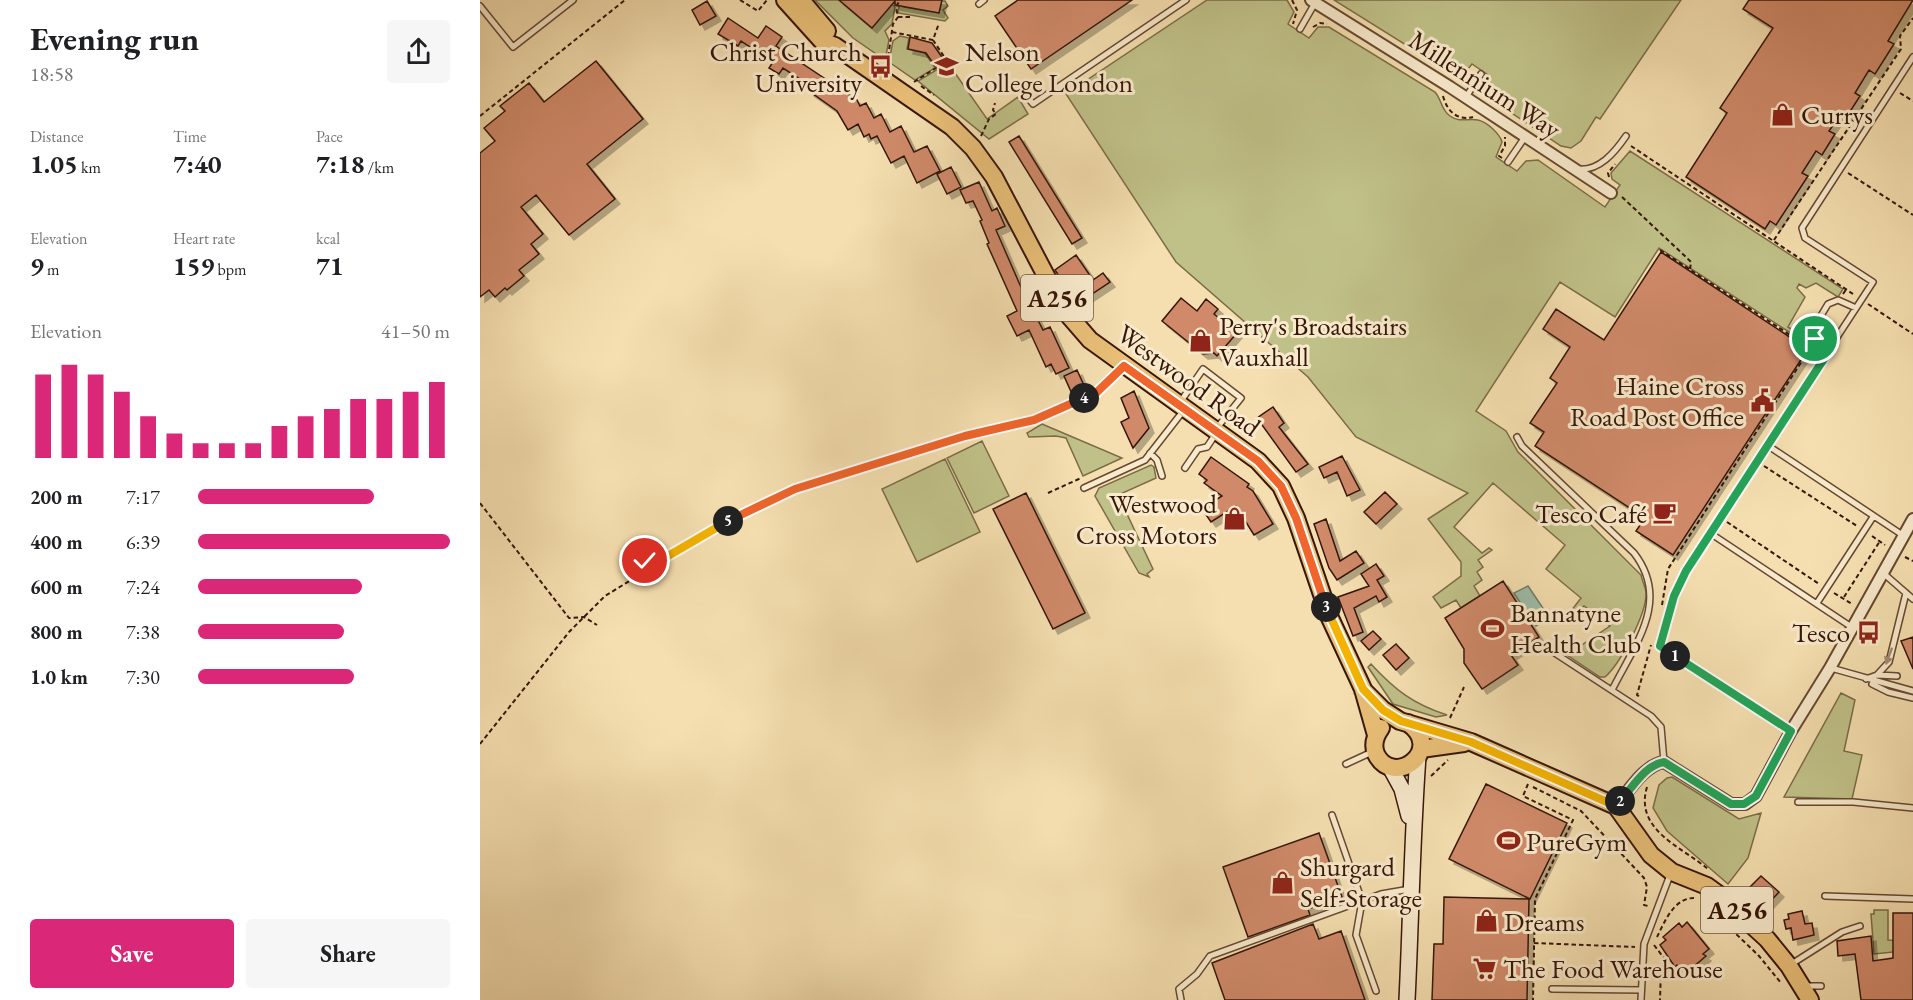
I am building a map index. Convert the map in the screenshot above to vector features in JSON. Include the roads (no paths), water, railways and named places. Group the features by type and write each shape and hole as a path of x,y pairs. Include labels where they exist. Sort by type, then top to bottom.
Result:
{"main road":[{"name":"A256","path":"785,0 816,35 835,46"},
{"name":"A256","path":"801,0 830,34 835,46"},
{"name":"Westwood Road","path":"835,46 952,128 973,148 994,177 1064,310 1090,340 1258,461 1281,486 1302,533 1330,618 1363,689 1378,758 1390,767"},
{"name":"Westwood Road","path":"1363,689 1383,710 1419,734 1420,753"},
{"name":"Westwood Road","path":"1404,722 1471,742 1616,806"},
{"path":"1375,743 1386,724 1404,722"},
{"path":"1390,767 1406,766 1420,753 1471,742"},
{"name":"A256","path":"1616,806 1651,855 1672,872 1707,886 1767,939 1789,966 1800,992"}],"street":[{"name":"Millennium Way","path":"1313,2 1613,192"},
{"path":"1616,806 1648,769 1664,762 1731,804 1744,804 1756,796 1913,519"},
{"path":"1407,1000 1413,888 1412,827 1420,753"},
{"path":"1390,767 1402,789 1412,827"}],"lane":[{"path":"480,6 513,47 573,0"},
{"path":"1019,87 1033,104 1186,0"},
{"path":"1300,29 1313,2"},
{"path":"1791,731 1660,646 1678,585 1873,282 1802,234 1802,228 1913,57"},
{"path":"1466,97 1481,74"},
{"path":"1505,160 1526,136"},
{"name":"Millennium Way","path":"1573,168 1584,170 1603,162 1626,136"},
{"path":"1829,351 1810,334 1811,330 1828,303 1839,300 1856,308"},
{"path":"1084,488 1145,460 1181,407 1203,369 1241,398 1207,447 1198,449 1185,468"},
{"path":"1517,436 1522,446 1634,553 1647,574 1651,587 1648,614 1612,690"},
{"path":"1767,445 1904,536"},
{"path":"1150,453 1157,460 1162,476"},
{"path":"1817,603 1873,516"},
{"path":"1710,532 1853,628"},
{"path":"1883,573 1913,599"},
{"path":"1877,675 1889,662 1906,593"},
{"path":"1547,648 1651,716 1661,727 1664,762"},
{"path":"1830,668 1913,691"},
{"path":"1864,679 1877,675 1897,676"},
{"path":"1864,679 1888,692 1913,698"},
{"path":"1346,764 1375,743"},
{"path":"1798,802 1853,802 1913,808"},
{"path":"1332,814 1362,901 1356,935 1376,991"},
{"path":"1641,1000 1647,931 1672,872"},
{"path":"1181,1000 1179,989 1197,974 1210,956 1362,901 1413,888"},
{"path":"1825,896 1913,899"},
{"path":"1789,966 1842,932 1860,927"},
{"path":"1800,992 1821,986"},
{"path":"1551,989 1641,990"}],"place":[{"name":"Christ Church University","path":"880,67"},
{"name":"Nelson College London","path":"947,67"},
{"name":"Currys","path":"1783,114"},
{"name":"Perry's Broadstairs Vauxhall","path":"1201,341"},
{"name":"Haine Cross Road Post Office","path":"1762,401"},
{"name":"Tesco Café","path":"1665,513"},
{"name":"Westwood Cross Motors","path":"1235,519"},
{"name":"Bannatyne Health Club","path":"1492,628"},
{"name":"Tesco","path":"1868,632"},
{"name":"PureGym","path":"1508,841"},
{"name":"Shurgard Self-Storage","path":"1282,882"},
{"name":"Dreams","path":"1486,921"},
{"name":"The Food Warehouse","path":"1485,968"}]}
